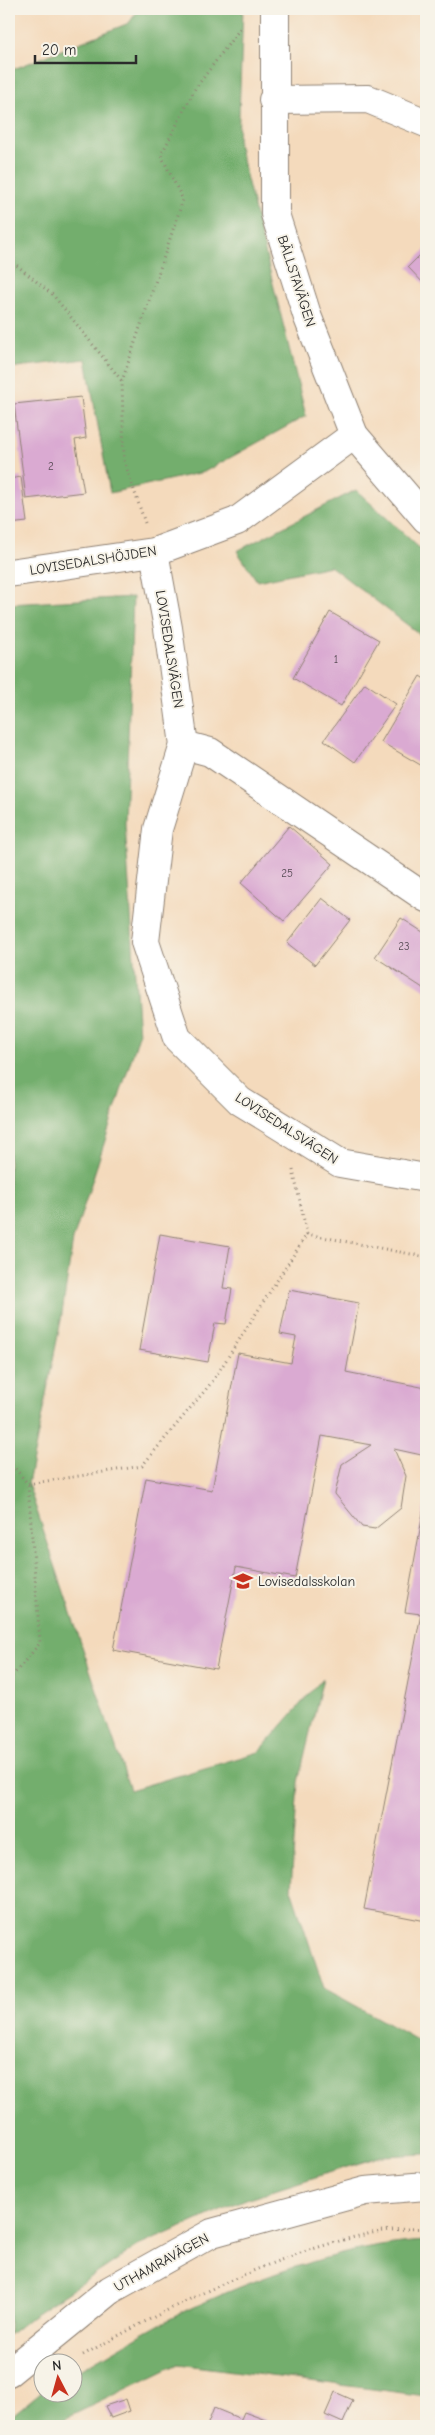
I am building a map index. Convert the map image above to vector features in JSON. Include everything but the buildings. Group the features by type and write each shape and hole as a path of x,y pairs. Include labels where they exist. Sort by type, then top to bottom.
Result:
{"street":[{"name":"BÄLLSTAVÄGEN","path":"275,9 273,100 275,214 308,318 354,435 426,518"},
{"path":"273,100 368,99 426,124"},
{"name":"LOVISEDALSHÖJDEN","path":"9,573 154,552 237,521 354,435"},
{"name":"LOVISEDALSVÄGEN","path":"154,552 168,628 184,745 158,829 145,942 177,1038 240,1102 340,1163 420,1177"},
{"path":"184,745 210,752 426,898"},
{"name":"UTHAMRAVÄGEN","path":"9,2372 110,2290 212,2233 365,2191 426,2186"}],"path":[{"path":"154,552 124,460 122,381 183,200 161,155 195,90 244,23"},
{"path":"9,259 53,295 122,381"},
{"path":"28,1484 142,1466 212,1382 307,1234 283,1128"},
{"path":"307,1234 426,1257"},
{"path":"9,1461 28,1484 40,1643 9,1680"},
{"path":"82,2355 202,2293 304,2253 378,2232 426,2228"}],"green space":[{"path":"139,9 243,9 238,143 306,416 204,472 110,493 86,359 9,368 9,71 129,23"},
{"path":"356,490 426,554 426,639 330,566 257,581 237,551"},
{"path":"133,597 125,824 139,1035 73,1240 61,1320 28,1484 130,1790 259,1752 323,1678 298,1782 291,1889 324,1988 426,2045 426,2154 382,2156 246,2199 138,2246 32,2316 9,2335 9,604"},
{"path":"426,2241 426,2396 178,2364 50,2426 9,2426 9,2418 32,2399 32,2402 82,2402 82,2369 192,2308 291,2268 359,2250"}],"place":[{"name":"Lovisedalsskolan","path":"243,1581"}]}
